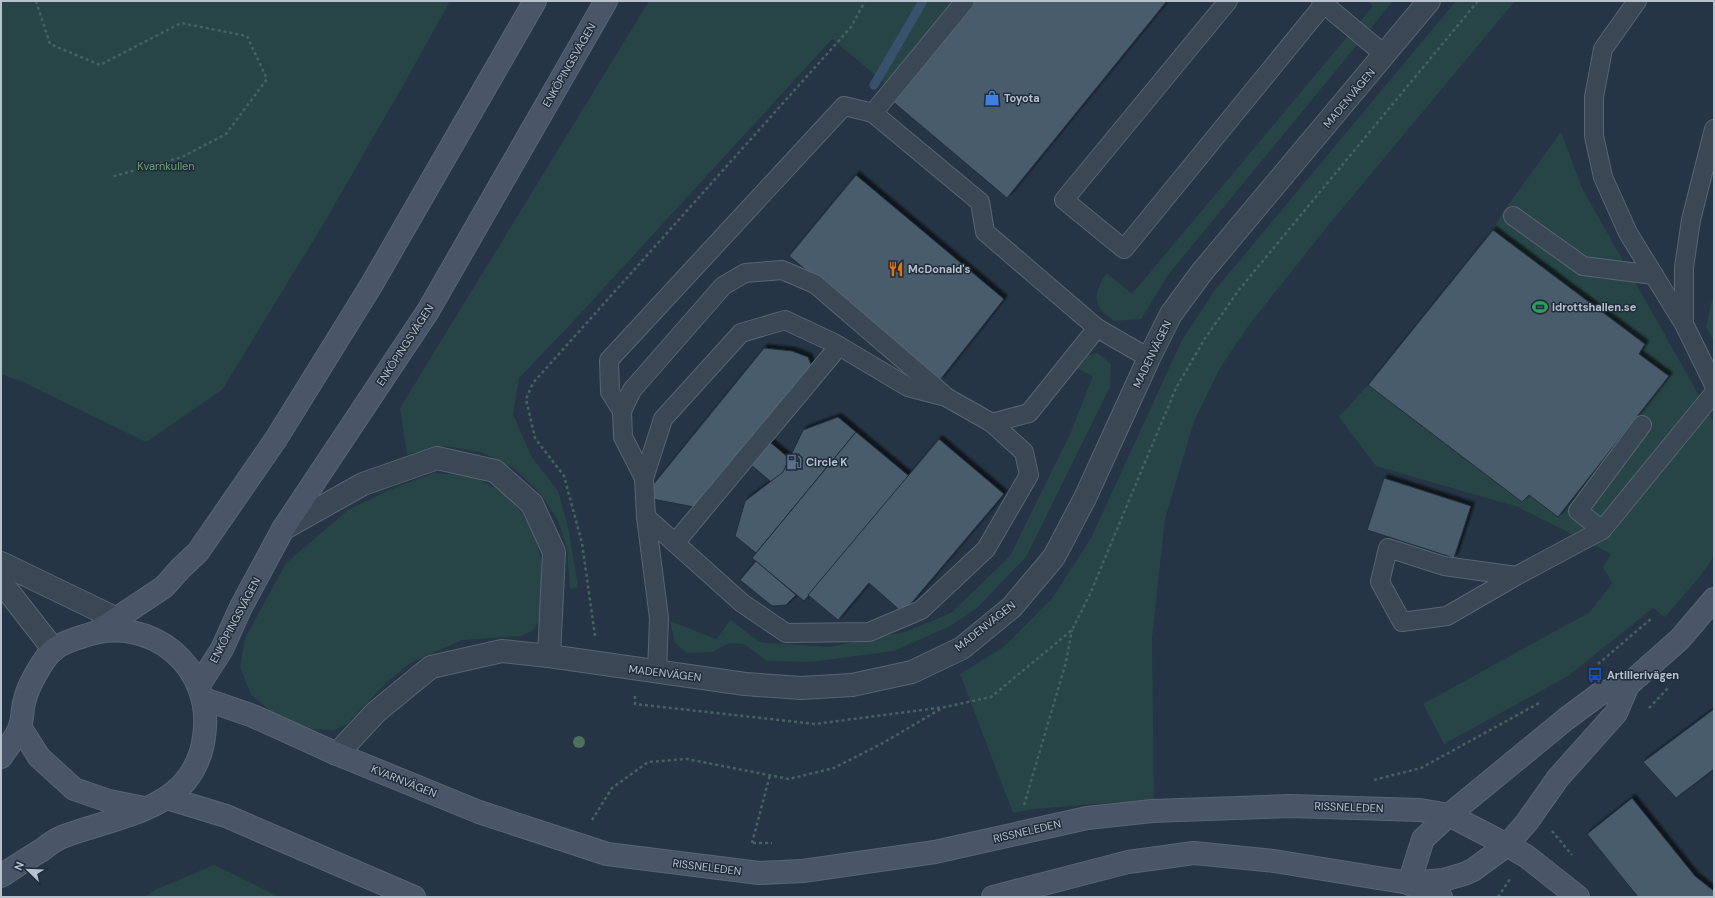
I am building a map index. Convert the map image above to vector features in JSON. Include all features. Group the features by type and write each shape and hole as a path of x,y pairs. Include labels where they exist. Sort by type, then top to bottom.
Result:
{"street":[{"path":"1,757 20,727 25,699 35,674 54,650 74,639 98,631 117,619 164,587 198,552 276,439 372,284 535,1"},
{"name":"ENKÖPINGSVÄGEN","path":"201,692 241,607 283,529 428,311 606,1"},
{"name":"MADENVÄGEN","path":"337,754 376,712 431,667 502,651 549,656 657,673 678,674 745,684 801,688 852,685 912,672 962,648 1012,607 1054,557 1085,498 1148,358 1171,314 1202,272 1429,1"},
{"path":"283,529 363,484 437,458 495,471 532,504 554,552 549,656"},
{"path":"1,563 117,619"},
{"path":"1,582 54,650"},
{"path":"1409,883 1423,839 1449,815 1595,697 1601,693 1628,685 1680,639 1714,599"},
{"path":"1,876 61,837 146,809 167,798 182,785 194,769 203,747 206,723 201,692 186,664 168,647 146,635 123,630 98,631"},
{"path":"994,897 1128,862 1194,853 1274,861 1409,883 1443,880 1464,874 1473,870 1507,845 1527,822 1558,778 1616,713 1628,685"},
{"name":"KVARNVÄGEN","path":"201,692 337,754 478,812 607,854"},
{"path":"20,727 39,757 74,789 109,801 146,809"},
{"path":"167,798 226,816 414,897"},
{"name":"RISSNELEDEN","path":"607,854 759,873 803,871 935,852 1087,818 1152,811 1290,806 1420,810 1449,815 1507,845"},
{"path":"1507,845 1526,856 1578,897"},
{"path":"1409,883 1441,897"}],"lane":[{"path":"873,112 966,1"},
{"path":"1228,1 1064,200 1124,250 1324,2 1385,55"},
{"path":"1637,1 1603,49 1594,97 1594,136 1603,177 1628,234 1684,324 1714,385"},
{"path":"622,411 610,392 609,360 844,106 873,112 980,202 985,232 1097,328 1148,358"},
{"path":"1684,324 1684,267 1691,220 1714,129"},
{"path":"1513,216 1583,266 1654,275"},
{"path":"644,478 623,436 622,411 632,390 723,286 745,273 782,270 816,284 946,397 992,423 1024,452 1029,475 986,549 921,610 869,632 786,633 742,603 646,517"},
{"path":"657,673 659,618 646,517 644,478 663,419 741,333 785,320 839,346 908,387 946,397"},
{"path":"992,423 1029,413 1097,328"},
{"path":"675,543 839,346"},
{"path":"1516,576 1444,566 1388,548 1380,582 1402,622 1447,616 1516,576 1602,530 1714,393"},
{"path":"1602,530 1578,511 1642,425"}],"path":[{"path":"36,1 50,44 100,65 181,24 247,36 267,79 226,134 182,157 111,177"},
{"path":"596,643 582,543 564,476 535,438 526,399 533,383 851,27 865,1"},
{"path":"1022,811 1066,662 1072,630 1096,580 1176,388 1204,340 1238,291 1478,1"},
{"path":"636,670 635,704 815,724 944,707 991,697 1072,630"},
{"path":"590,825 612,788 648,762 687,759 789,779 834,768 883,743 944,707"},
{"path":"752,843 770,775"}],"green space":[{"name":"Kvarnkullen","path":"1,1 450,1 327,218 222,390 146,442 23,382 1,374"},
{"path":"649,1 958,1 886,84 832,39 570,325 519,378 513,414 531,456 558,491 568,527 578,587 570,589 567,549 558,520 540,493 514,468 481,452 445,446 407,454 400,408"},
{"path":"1368,1 1393,1 1168,275 1141,319 1114,321 1101,310 1097,299 1098,290 1107,273 1132,294 1373,6"},
{"path":"1456,1 1515,1 1331,222 1249,325 1220,368 1194,421 1165,519 1152,638 1154,799 1034,809 1013,813 960,674 1005,646 1053,597 1091,538 1182,340 1215,290"},
{"name":"idrottshallen.se","path":"1561,132 1582,188 1714,422 1714,556 1701,575 1665,617 1653,608 1568,676 1444,744 1423,704 1590,612 1612,583 1603,567 1611,554 1518,507 1376,466 1339,417 1368,385 1493,230 1503,212"},
{"path":"1714,299 1714,341 1706,327 1712,300"},
{"path":"1097,353 1111,364 1110,387 1026,557 977,608 950,626 894,651 811,662 767,661 744,644 729,643 712,652 687,653 675,643 670,621 716,639 731,620 759,642 829,647 905,632 951,613 1010,556 1070,434 1093,376 1076,368 1081,357"},
{"path":"434,473 472,476 506,494 521,512 536,536 541,561 542,618 532,631 521,636 462,640 410,663 383,686 347,724 334,730 312,729 273,713 251,695 240,667 245,638 286,563 348,510 392,489"},
{"path":"214,865 280,897 145,897 155,890"}],"building":[{"name":"Toyota","path":"975,1 1167,1 1007,198 892,101"},
{"path":"856,175 1004,299 940,380 789,256"},
{"path":"1493,230 1645,344 1639,354 1669,376 1558,517 1529,495 1522,502 1368,385"},
{"path":"764,348 792,351 808,357 812,367 759,433 795,463 776,486 738,454 694,507 647,498 652,486"},
{"path":"838,417 856,432 756,553 735,536 745,501 783,472 803,430"},
{"path":"856,432 909,476 804,601 752,558"},
{"path":"939,439 1004,494 903,613 869,583 838,620 808,595"},
{"path":"1384,478 1471,506 1454,558 1367,530"},
{"path":"756,561 796,595 786,605 772,606 740,580"},
{"path":"1714,709 1714,769 1676,798 1643,762"},
{"path":"1632,798 1695,876 1714,891 1714,897 1638,897 1587,834"}],"waterway":[{"path":"874,85 923,1"}],"place":[{"name":"Toyota","path":"992,98"},
{"name":"McDonald's","path":"896,269"},
{"name":"idrottshallen.se","path":"1540,307"},
{"name":"Circle K","path":"794,462"},
{"name":"Artillerivägen","path":"1595,675"}]}
